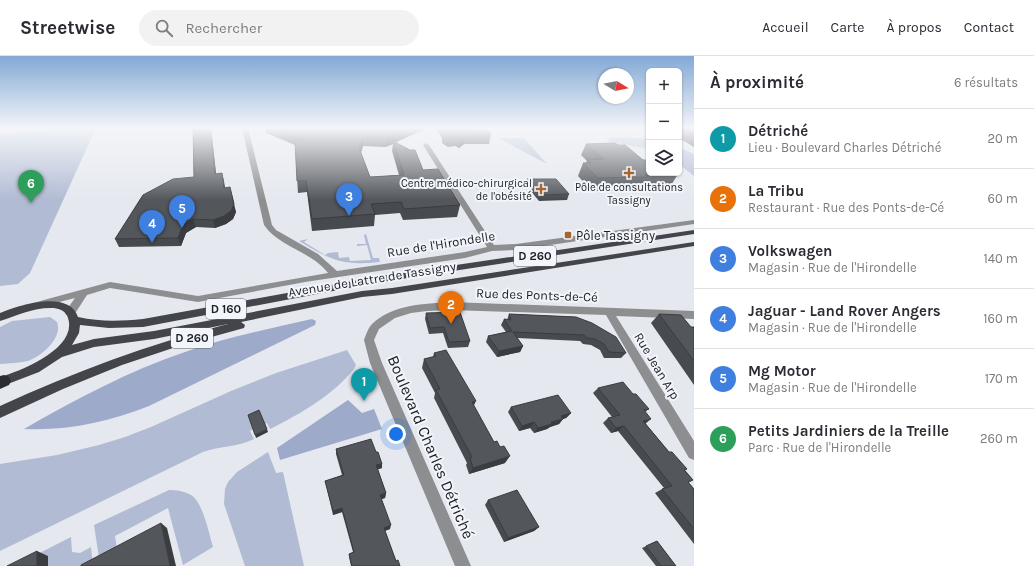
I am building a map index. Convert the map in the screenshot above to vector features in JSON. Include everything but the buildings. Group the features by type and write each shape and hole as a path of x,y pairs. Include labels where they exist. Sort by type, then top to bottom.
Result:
{"main road":[{"name":"Avenue de Lattre de Tassigny","path":"375,280 694,232"},
{"name":"Avenue de Lattre de Tassigny","path":"57,354 94,343 154,335 362,294 392,291 694,244"},
{"name":"D 160","path":"73,316 88,323 111,325 144,323 375,280"},
{"name":"D 260","path":"0,412 79,377 171,344 245,324 364,300 392,291"},
{"path":"0,317 35,305 62,306 73,316 75,328 72,336 57,354 32,370 1,382"}],"street":[{"path":"251,152 268,225 273,232 320,259 335,275"},
{"path":"430,152 492,248"},
{"name":"Rue de l'Hirondelle","path":"35,305 101,287 116,285 198,299 335,275 465,255 492,248 516,247 694,222"},
{"path":"73,316 83,293"},
{"name":"Rue des Ponts-de-Cé","path":"369,340 375,327 391,315 411,309 427,307 451,306 694,315"},
{"name":"Rue Jean Arp","path":"609,312 694,453"},
{"name":"Boulevard Charles Détriché","path":"369,340 376,363 463,566"}],"shaded area":[{"path":"0,152 85,152 30,273 18,284 0,286"},
{"path":"524,152 536,152 547,164"},
{"path":"682,152 689,152 694,154 694,176 682,166"},
{"path":"366,234 373,258 379,258 380,262 356,263 337,260 320,253 299,241 308,239 304,242 325,255 328,253 338,252 339,258 349,257 350,261 371,260 367,245 357,246 357,244 366,244 364,235"},
{"path":"50,317 57,322 58,328 54,340 45,351 34,359 28,361 0,364 0,327 12,321"},
{"path":"312,319 316,321 315,325 134,412 103,421 72,427 24,429 103,386 164,360 217,342"},
{"path":"347,350 356,365 354,369 326,396 293,417 270,429 267,423 265,424 249,418 253,429 250,431 254,439 242,444 203,452 0,551 0,464 57,455 125,437 276,373"},
{"path":"348,400 362,413 374,409 382,429 280,460 277,448"},
{"path":"268,452 276,473 283,472 304,566 245,566 224,504 225,489 228,482 237,472"},
{"path":"169,490 191,495 199,504 213,547 183,565 168,508 115,536 117,549 99,558 94,525"},
{"path":"71,537 72,552 80,553 91,547 93,566 14,566"}],"place":[{"name":"Pôle de consultations Tassigny","path":"629,173"},
{"name":"Centre médico-chirurgical de l'obésité","path":"541,189"},
{"name":"Petits Jardiniers de la Treille","path":"31,203"},
{"name":"Volkswagen","path":"349,216"},
{"name":"Mg Motor","path":"182,228"},
{"name":"Pôle Tassigny","path":"568,235"},
{"name":"Jaguar - Land Rover Angers","path":"152,243"},
{"name":"La Tribu","path":"451,324"},
{"name":"Détriché","path":"364,401"}]}
